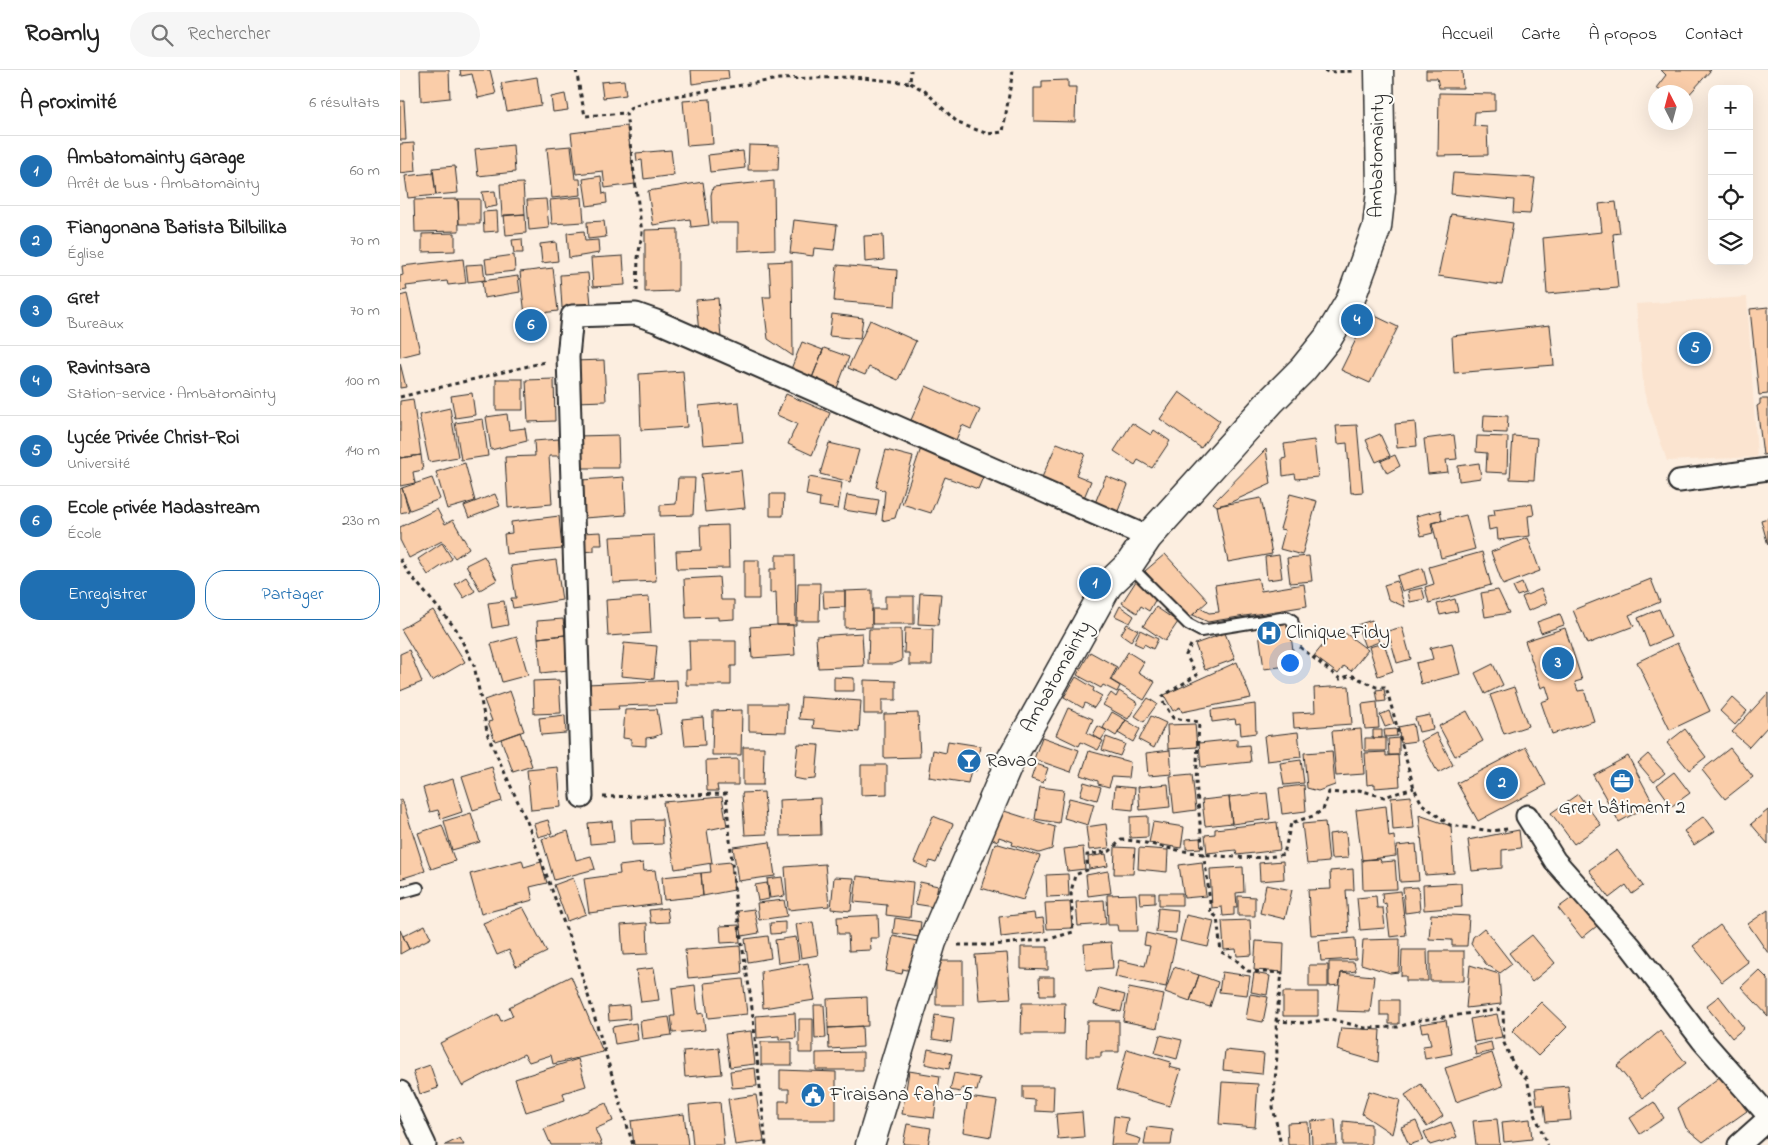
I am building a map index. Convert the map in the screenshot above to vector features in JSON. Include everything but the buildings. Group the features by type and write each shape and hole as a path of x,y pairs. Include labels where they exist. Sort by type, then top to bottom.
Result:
{"main road":[{"name":"Ambatomainty","path":"870,1145 932,942 944,910 1009,763 1108,585 1129,565 1148,537 1271,401 1303,369 1328,338 1350,301 1377,227 1381,190 1379,70"}],"street":[{"path":"582,797 568,356 572,316 636,314 656,321 1148,537"},
{"path":"1679,481 1768,469"},
{"path":"1527,816 1555,862 1631,946 1702,1040 1764,1102"},
{"path":"400,1092 425,1145"},
{"path":"1739,1145 1768,1119"}],"lane":[{"path":"1129,565 1188,624 1202,631 1287,616 1292,620 1295,632"},
{"path":"400,893 418,888"}],"path":[{"path":"576,70 585,116 626,113 632,107 663,98 779,79 853,77 910,83 926,91 958,124 988,134 1003,132 1013,70"},
{"path":"910,83 911,70"},
{"path":"626,113 642,233 638,258 636,314"},
{"path":"400,397 568,356"},
{"path":"400,559 407,571 456,629 474,665 488,736 528,824 580,969 633,1145"},
{"path":"1202,631 1186,655 1197,675 1163,696 1163,702 1173,718 1199,722 1196,782 1211,912 1217,917 1221,952 1234,958 1248,971 1282,973 1276,1021 1277,1056 1273,1107 1280,1145"},
{"path":"1295,632 1300,648 1340,679 1351,676 1376,687 1386,687 1414,788 1422,804 1450,825 1492,831"},
{"path":"932,942 968,946 1049,939 1073,932 1071,892 1075,875 1087,870 1087,855 1110,851 1121,840 1133,840 1203,854 1271,858 1284,854 1291,823 1313,816 1324,810 1329,792 1342,793 1359,790 1384,797 1414,788"},
{"path":"582,797 726,794 736,908 751,1000 766,1145"},
{"path":"1276,1021 1304,1023 1331,1019 1365,1028 1398,1027 1421,1020 1504,1009 1504,1043 1514,1066 1527,1079 1535,1114 1547,1145"}],"shaded area":[{"path":"1747,297 1757,457 1667,461 1644,392 1636,304"}],"place":[{"name":"Ravintsara","path":"1357,320"},
{"name":"Ecole privée Madastream","path":"531,325"},
{"name":"Lycée Privée Christ-Roi","path":"1695,348"},
{"name":"Ambatomainty Garage","path":"1095,583"},
{"name":"Clinique Fidy","path":"1269,633"},
{"name":"Gret","path":"1558,663"},
{"name":"Ravao","path":"969,761"},
{"name":"Gret bâtiment 2","path":"1622,781"},
{"name":"Fiangonana Batista Bilbilika","path":"1502,783"},
{"name":"Firaisana faha-5","path":"813,1095"}]}
